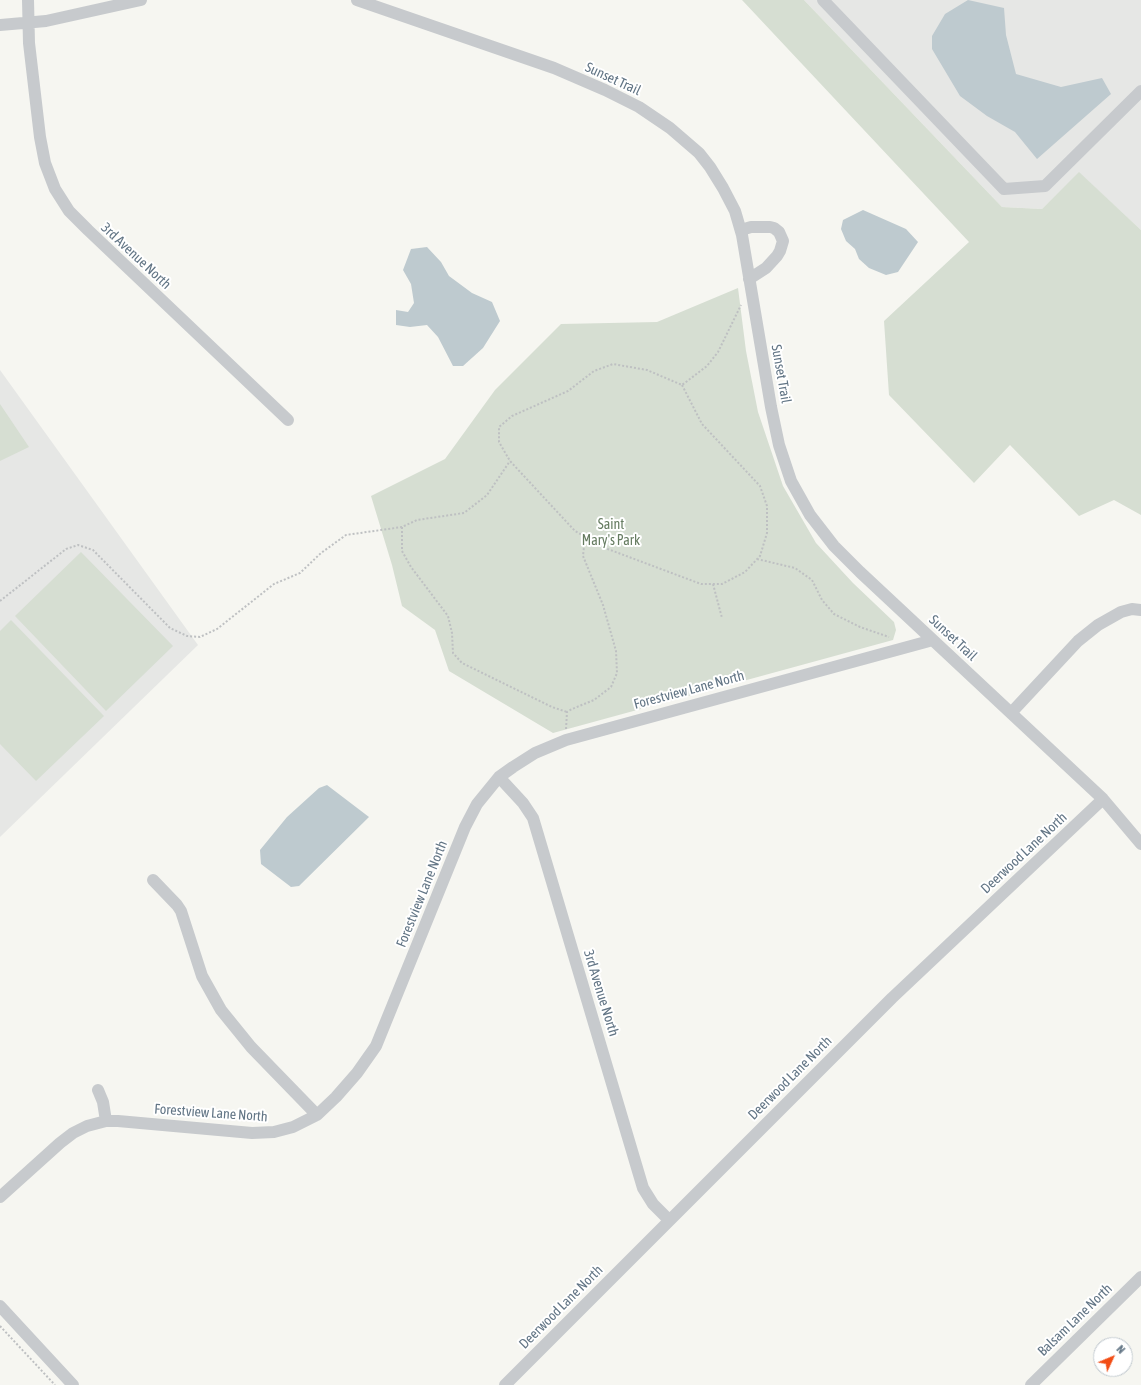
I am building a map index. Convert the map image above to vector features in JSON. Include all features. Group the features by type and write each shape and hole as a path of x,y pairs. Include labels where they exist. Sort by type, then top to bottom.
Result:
{"street":[{"name":"3rd Avenue North","path":"28,0 29,43 40,137 45,163 55,188 69,211 288,420"},
{"path":"0,25 46,21 141,0"},
{"name":"Sunset Trail","path":"357,0 554,68 605,90 639,107 670,128 699,153 723,188 735,211 741,230 771,407 779,445 791,481 810,515 834,546 860,572 1103,799 1141,844"},
{"path":"823,0 1004,189 1045,186 1141,91"},
{"path":"741,230 751,227 770,226 779,232 783,241 777,256 766,268 749,279"},
{"path":"1011,713 1078,641 1098,625 1121,612 1132,609 1141,610"},
{"name":"Forestview Lane North","path":"0,1198 60,1143 73,1133 87,1126 118,1121 252,1133 274,1132 293,1127 317,1115 336,1097 357,1073 376,1046 465,827 478,804 499,777 535,753 566,740 933,640"},
{"name":"3rd Avenue North","path":"499,777 523,803 533,818 644,1188 653,1204 669,1220"},
{"name":"Deerwood Lane North","path":"505,1385 892,998 1103,799"},
{"path":"153,880 181,911 202,976 221,1010 251,1047 317,1115"},
{"path":"98,1090 103,1102 106,1122"},
{"name":"Balsam Lane North","path":"1031,1385 1141,1277"},
{"path":"0,1306 73,1385"}],"path":[{"path":"682,384 707,366 718,352 742,302"},
{"path":"613,364 647,370 682,384 702,424 760,486 767,506 767,533 760,556 745,572 722,584 701,584 604,548 575,531 510,461 498,442 499,427 512,416 568,391 594,371 613,364"},
{"path":"0,601 66,549 78,545 93,550 170,628 187,636 200,637 217,629 274,584 300,573 322,553 346,535 402,527 417,520 464,512 487,494 510,461"},
{"path":"402,527 402,551 411,567 448,616 452,633 454,653 462,663 552,707 567,712 594,700 611,687 617,673 616,651 605,613 583,556 585,537"},
{"path":"757,559 795,568 812,580 822,600 834,614 860,627 889,637"},
{"path":"714,584 722,618"},
{"path":"566,740 567,712"},
{"path":"0,1326 54,1385"}],"shaded area":[{"path":"804,0 1141,0 1141,230 1079,173 1042,209 1002,207"},
{"path":"968,0 1004,8 1006,35 1016,74 1061,87 1102,78 1111,94 1037,159 1015,132 987,116 960,96 932,49 932,36 945,14"},
{"path":"863,210 906,229 918,242 898,272 886,275 869,268 859,259 855,249 846,241 841,229 843,220"},
{"path":"427,247 441,262 449,276 472,293 492,302 500,321 483,348 463,366 453,366 438,337 427,325 410,327 396,325 396,310 408,312 414,303 411,284 403,270 411,249"},
{"path":"0,370 198,645 0,837"},
{"path":"327,785 369,817 299,886 291,887 261,864 260,850 287,817 319,788"}],"green space":[{"path":"742,0 804,0 1002,207 1042,209 1079,172 1141,230 1141,515 1114,500 1079,516 1010,445 974,483 889,395 884,321 969,242"},
{"name":"Saint Mary's Park","path":"738,288 746,351 758,412 783,486 816,543 853,583 894,622 896,630 893,640 553,733 449,671 435,630 402,606 392,565 371,496 445,459 495,390 561,324 657,322"},
{"path":"0,404 29,447 0,461"},
{"path":"81,552 173,646 106,711 15,616"},
{"path":"11,620 104,716 36,781 0,744 0,631"}]}
